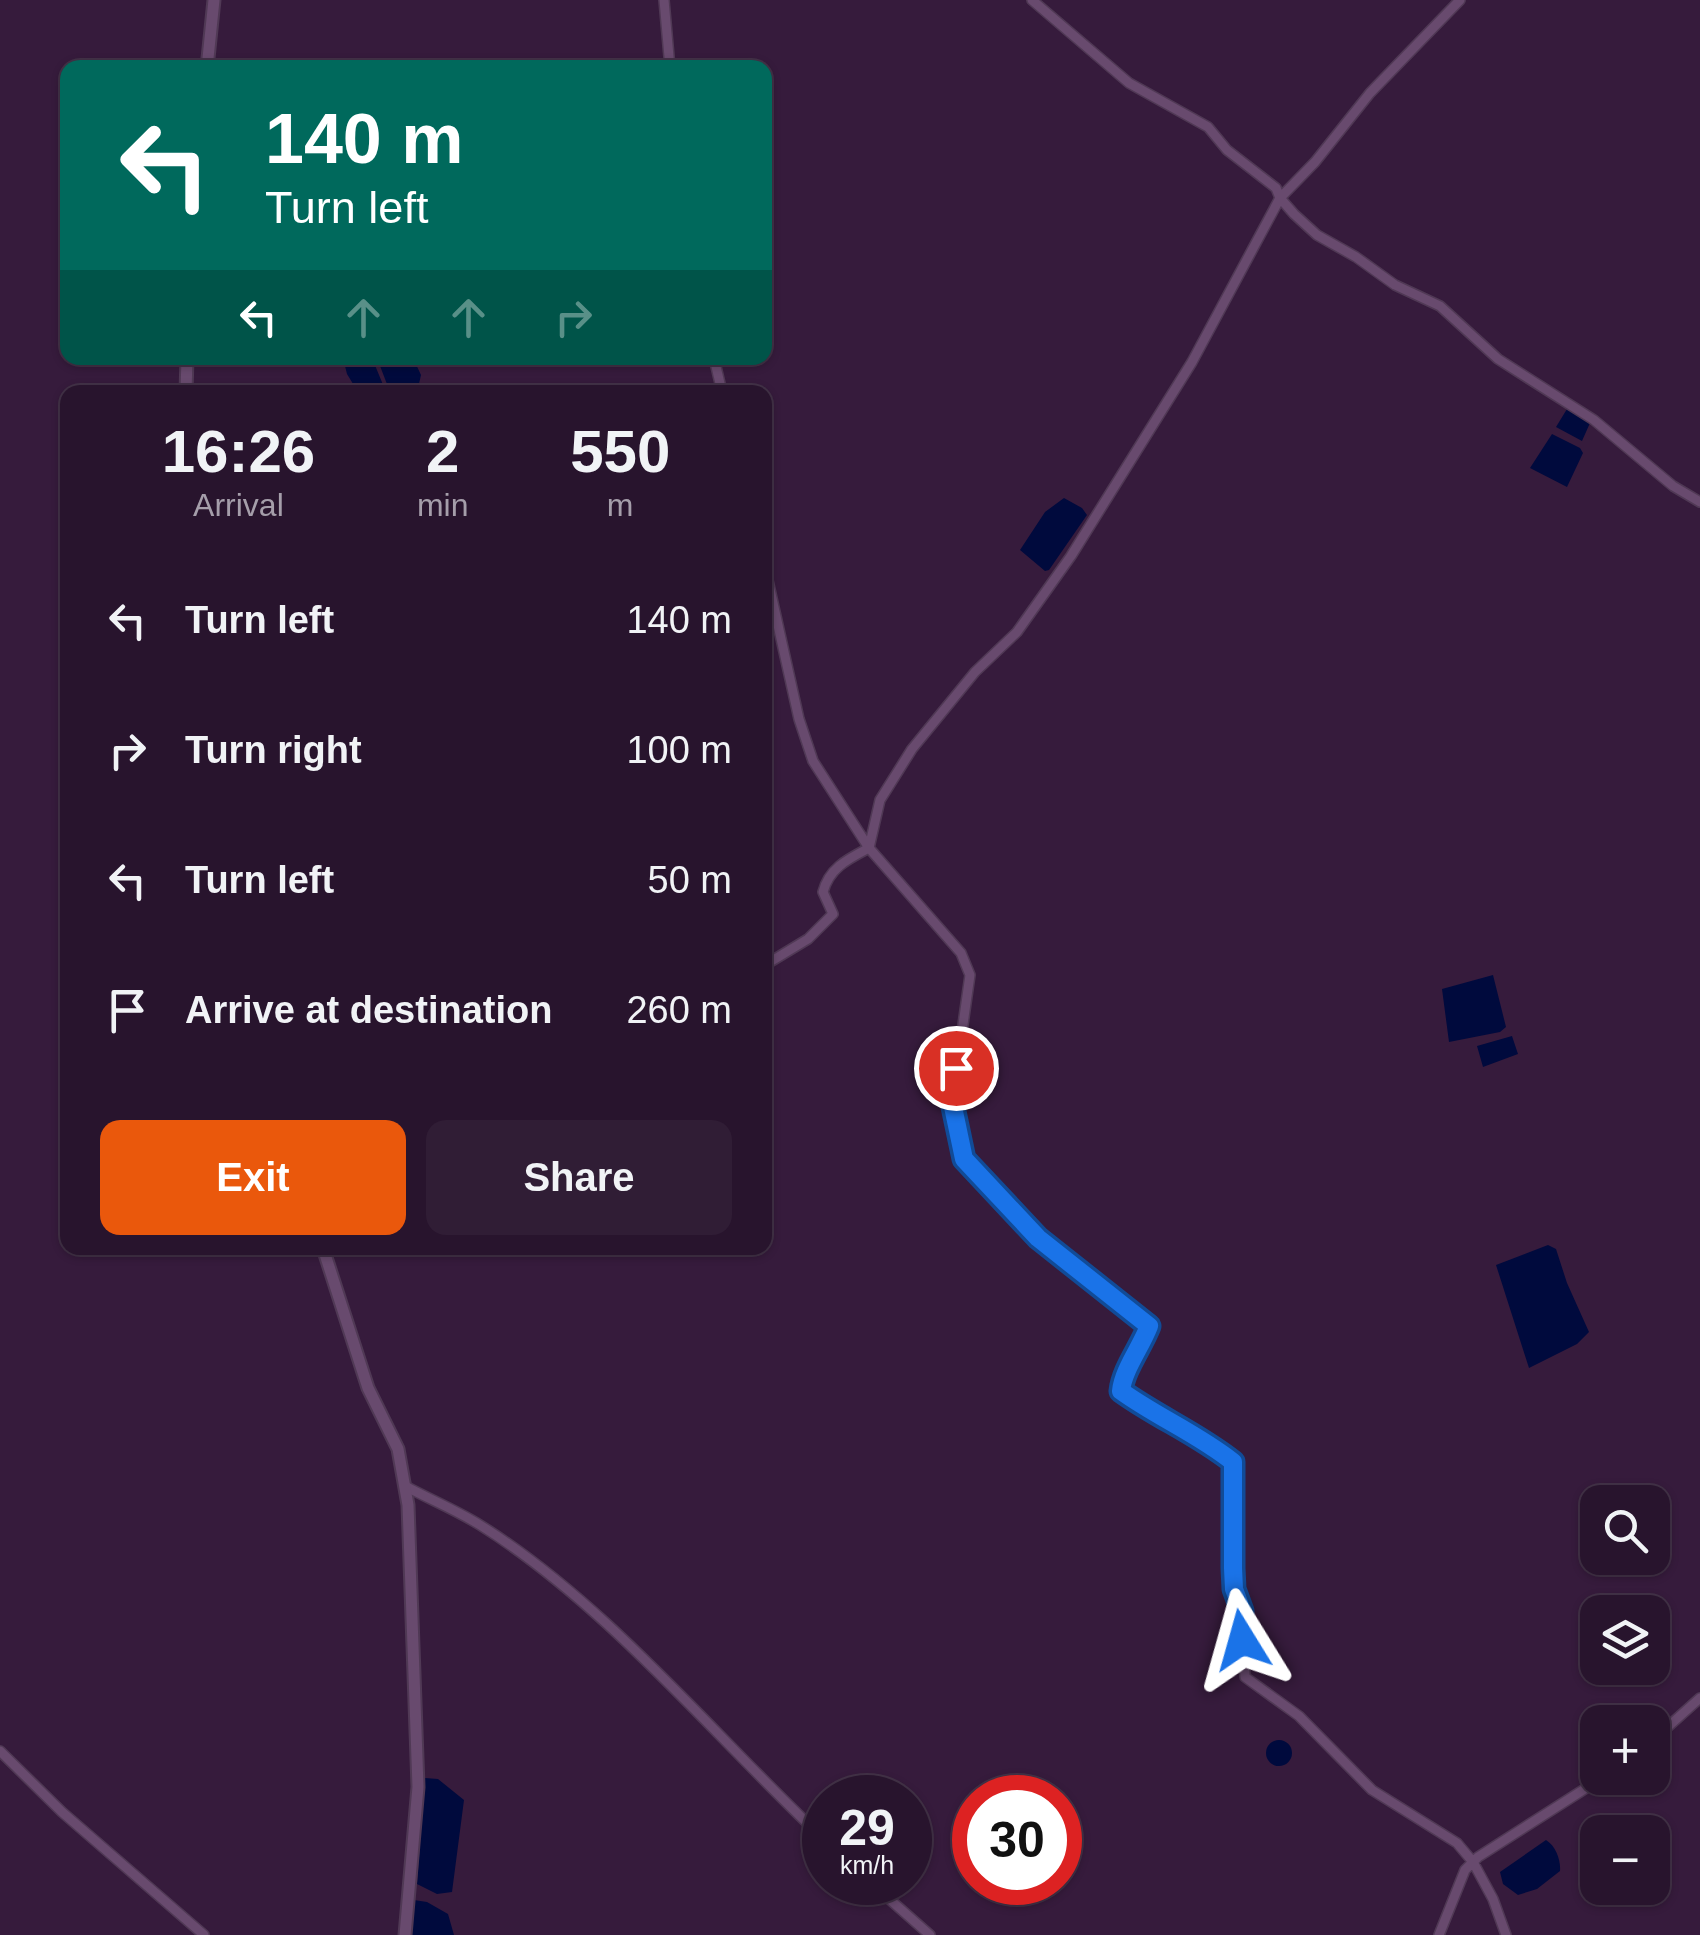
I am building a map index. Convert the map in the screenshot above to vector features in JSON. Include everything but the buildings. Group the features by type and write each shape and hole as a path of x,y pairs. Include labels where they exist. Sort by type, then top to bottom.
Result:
{"street":[{"path":"208,60 214,0"},
{"path":"664,0 669,60"},
{"path":"1032,0 1128,83 1208,127 1228,150 1276,188 1280,198 1318,235 1395,286 1440,306 1498,360 1594,420 1673,486 1700,502"},
{"path":"772,960 808,940 833,914 822,892 826,880 836,868 869,848 880,800 912,750 975,672 1017,632 1071,556 1192,362 1280,198 1315,162 1370,93 1460,0"},
{"path":"772,598 799,719 813,761 869,848 960,954 970,975 952,1102 964,1159 1038,1238 1149,1326 1139,1352 1122,1377 1121,1391 1144,1408 1208,1442 1233,1462 1233,1575 1242,1611 1245,1677 1299,1716 1372,1790 1457,1843 1473,1862 1493,1899 1506,1935"},
{"path":"325,1255 368,1388 398,1449 405,1486 418,1787 406,1935"},
{"path":"405,1486 480,1525 546,1573 676,1691 802,1817"},
{"path":"1670,1725 1700,1698"},
{"path":"0,1751 62,1812 204,1935"},
{"path":"1439,1935 1460,1880 1473,1862 1580,1791"},
{"path":"896,1905 930,1935"}],"shaded area":[{"path":"345,365 375,365 383,385 354,385"},
{"path":"380,365 416,365 421,375 419,385 387,385"},
{"path":"1567,409 1590,423 1582,441 1556,427"},
{"path":"1552,434 1583,453 1567,487 1530,468"},
{"path":"1064,498 1087,515 1045,571 1020,550 1045,512"},
{"path":"1493,975 1506,1027 1500,1032 1449,1042 1442,989"},
{"path":"1512,1036 1518,1054 1483,1067 1477,1046"},
{"path":"1548,1245 1556,1249 1589,1332 1577,1344 1529,1368 1496,1265"},
{"path":"1279,1740 1288,1744 1292,1753 1288,1762 1279,1766 1270,1762 1266,1753 1270,1744"},
{"path":"425,1778 438,1779 464,1800 452,1892 437,1894 417,1884"},
{"path":"1546,1840 1557,1854 1560,1871 1537,1889 1518,1895 1503,1884 1500,1872"},
{"path":"414,1900 427,1902 448,1914 454,1935 411,1935"}],"route":[{"path":"956,1068 952,1102 964,1159 1038,1238 1149,1326 1139,1352 1122,1377 1121,1391 1144,1408 1208,1442 1233,1462 1234,1589 1242,1611 1242,1640"}]}
